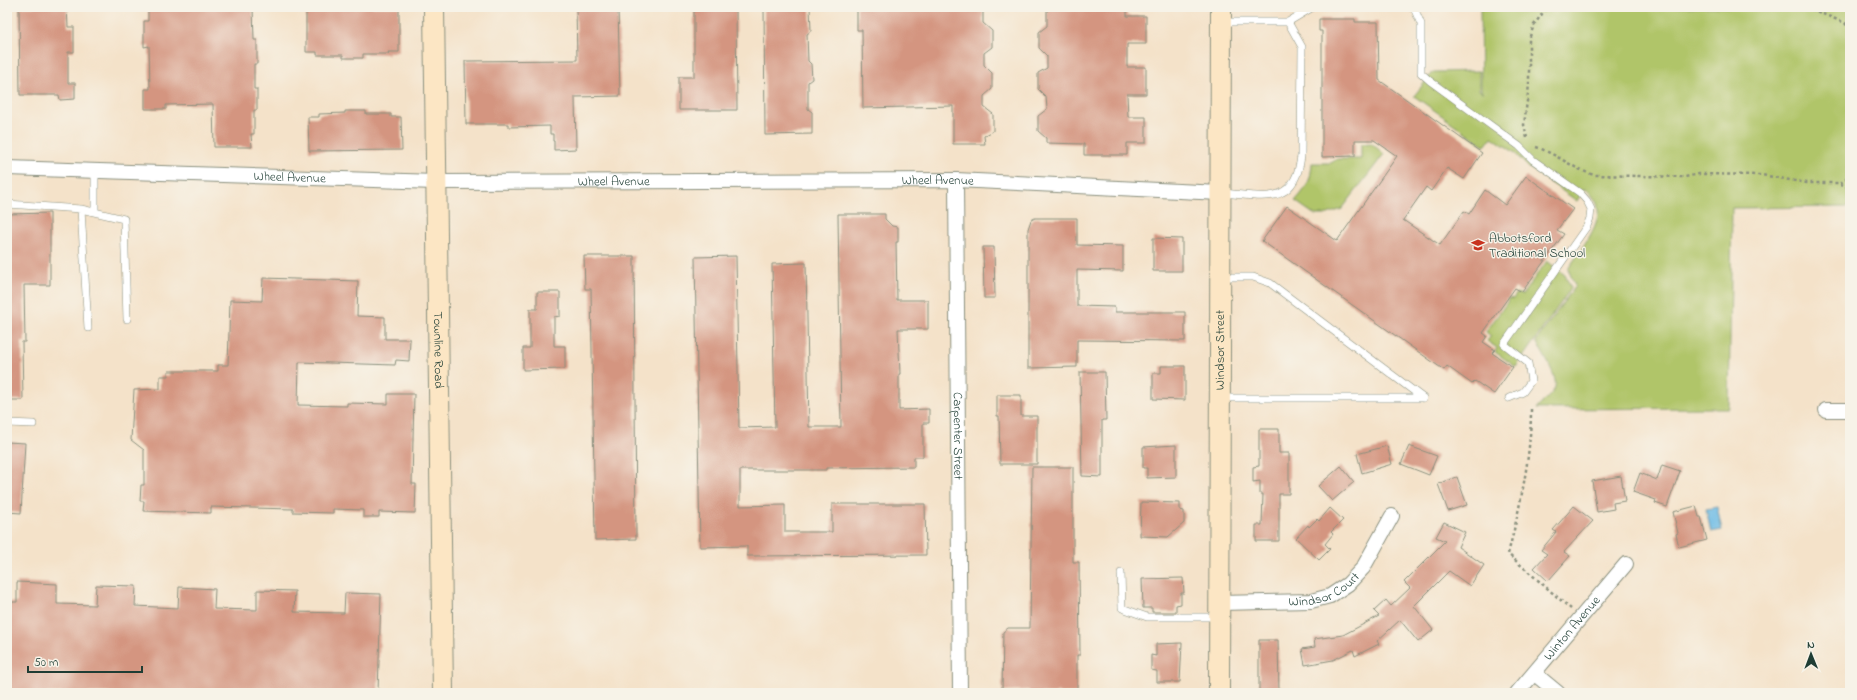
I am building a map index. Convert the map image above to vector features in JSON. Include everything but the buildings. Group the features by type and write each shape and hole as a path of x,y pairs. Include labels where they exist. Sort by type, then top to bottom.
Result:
{"street":[{"name":"Townline Road","path":"434,7 443,693"},
{"name":"Windsor Street","path":"1219,693 1221,14"},
{"name":"Wheel Avenue","path":"7,168 436,182 956,180 1220,193"},
{"name":"Carpenter Street","path":"956,180 960,693"},
{"path":"1826,410 1850,410"},
{"name":"Windsor Court","path":"1219,610 1311,601 1330,596 1348,584 1363,568 1392,516"},
{"name":"Winton Avenue","path":"1517,693 1535,674 1626,564"},
{"path":"1535,674 1558,693"}],"lane":[{"path":"1221,14 1288,22 1313,7"},
{"path":"1410,7 1414,8 1420,24 1421,73 1519,146 1533,160 1580,193 1587,201 1591,209 1587,226 1504,344 1528,363 1531,381 1523,392 1509,398"},
{"path":"1220,193 1269,197 1284,192 1294,183 1300,169 1302,47 1288,22"},
{"path":"95,171 95,212"},
{"path":"7,204 81,209 124,219 127,319"},
{"path":"81,209 88,328"},
{"path":"1219,398 1423,398 1270,283 1253,278 1220,277"},
{"path":"7,423 33,424"},
{"path":"1121,573 1122,608 1147,618 1219,610"}],"path":[{"path":"1548,7 1534,25 1529,39 1529,85 1524,125 1527,138 1536,147 1547,150 1582,172 1594,175 1685,177 1699,174 1762,175 1807,183 1839,183 1850,188"},
{"path":"1806,7 1845,23 1850,30"},
{"path":"1839,183 1850,177"},
{"path":"1531,410 1531,435 1518,518 1508,554 1582,618"}],"green space":[{"path":"1480,7 1850,7 1850,207 1732,208 1729,408 1537,409 1554,390 1555,382 1552,370 1536,341 1575,286 1568,269 1596,224 1598,206 1594,198 1585,188 1577,201 1528,167 1514,152 1492,137 1485,146 1414,96 1433,72 1479,71 1479,90 1484,93 1481,90"},
{"path":"1371,143 1384,154 1342,209 1325,215 1315,215 1295,201 1308,184 1312,163 1331,163 1337,159 1361,159 1361,144"},
{"path":"1547,261 1565,275 1571,288 1516,367 1495,352 1497,348 1487,341 1491,336 1486,332 1510,298 1513,299 1517,293 1522,295"}],"water":[{"path":"1717,507 1722,530 1711,532 1706,509"}],"place":[{"name":"Abbotsford Traditional School","path":"1478,245"}]}
